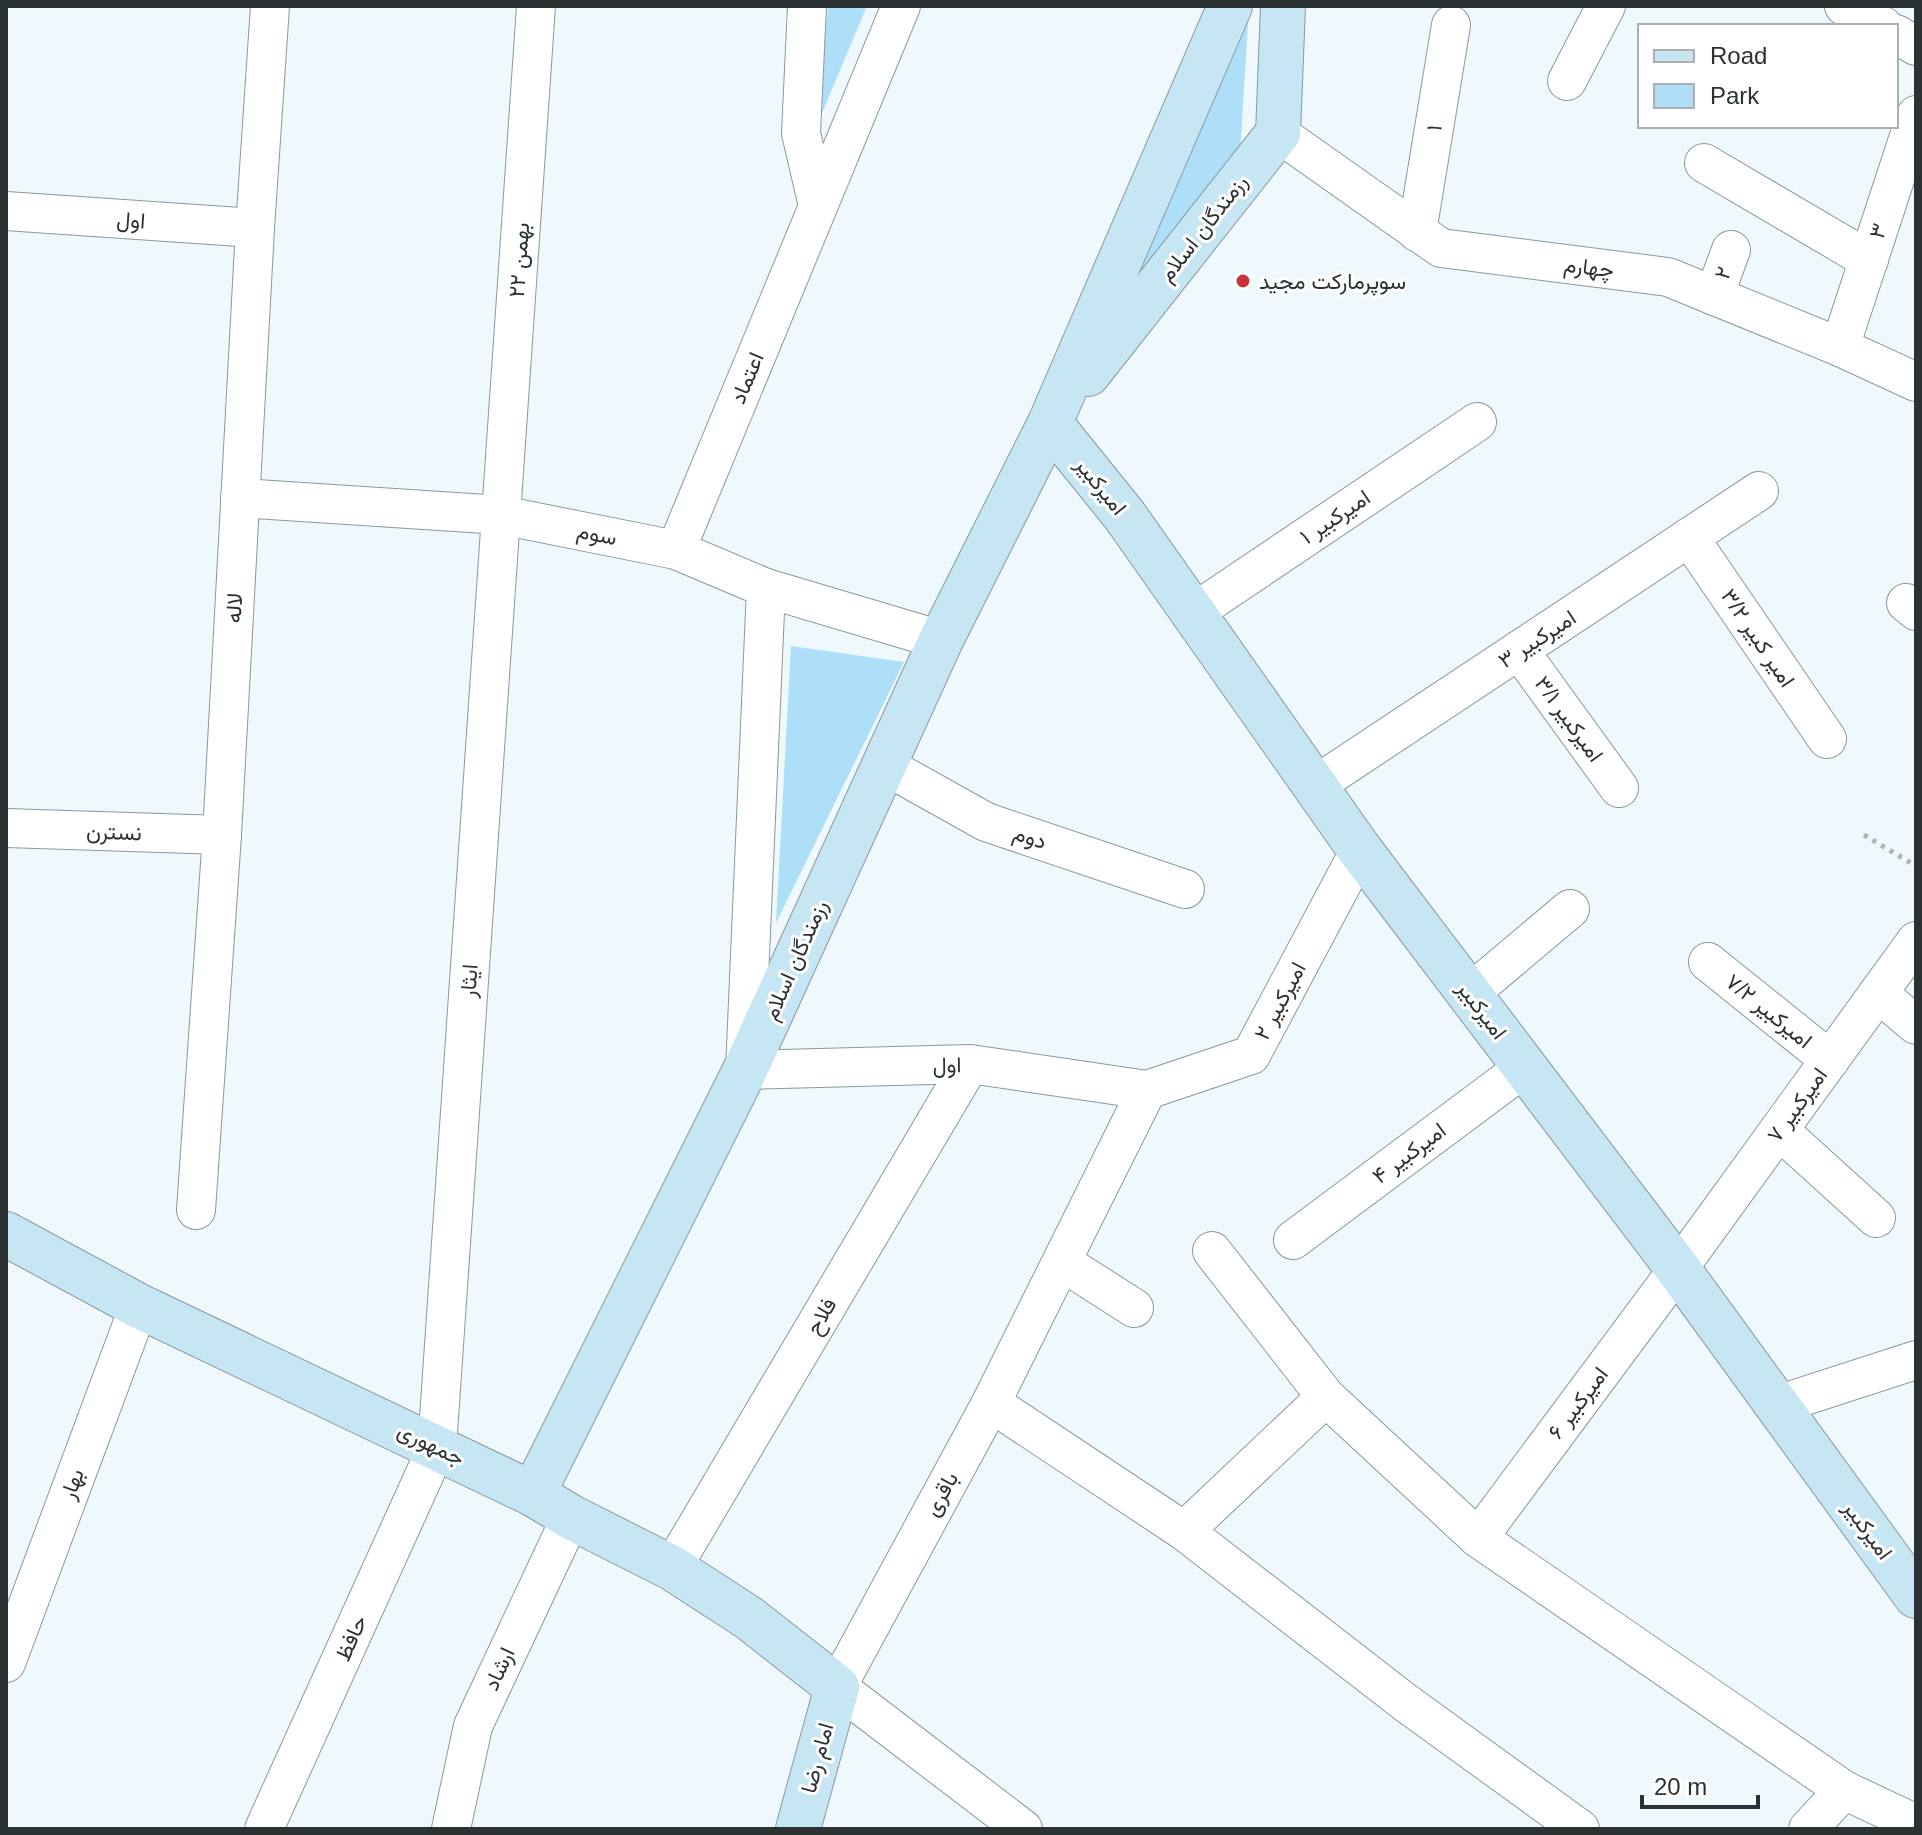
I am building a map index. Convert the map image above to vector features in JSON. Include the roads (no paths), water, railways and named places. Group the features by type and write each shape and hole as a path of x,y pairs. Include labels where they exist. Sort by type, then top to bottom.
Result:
{"street":[{"name":"لاله","path":"196,1210 222,835 270,6"},
{"name":"۲۲ بهمن","path":"501,515 536,6"},
{"path":"807,6 801,133 818,206"},
{"name":"اعتماد","path":"676,550 901,6"},
{"name":"رزمندگان اسلام","path":"533,1494 745,1070 941,640 1050,423 1230,6"},
{"path":"1278,133 1283,6"},
{"path":"1567,81 1606,6"},
{"path":"1844,6 1879,24"},
{"name":"۱","path":"1417,232 1451,25"},
{"path":"1898,35 1916,46"},
{"name":"۳","path":"1840,347 1916,115"},
{"name":"رزمندگان اسلام","path":"1050,423 1278,133"},
{"name":"چهارم","path":"1278,133 1441,248 1668,277 1840,347 1916,382"},
{"path":"1704,163 1869,260"},
{"name":"اول","path":"6,211 255,228"},
{"name":"۲","path":"1714,296 1731,250"},
{"name":"امیرکبیر ۱","path":"1193,613 1477,422"},
{"name":"امیرکبیر","path":"1050,423 1125,516 1360,850 1678,1269 1916,1596"},
{"name":"امیرکبیر ۳","path":"1314,786 1759,491"},
{"name":"سوم","path":"240,498 501,515 676,550 766,588 941,640"},
{"name":"ایثار","path":"437,1447 501,515"},
{"name":"امیر کبیر ۳/۲","path":"1689,537 1827,739"},
{"path":"745,1070 766,588"},
{"name":"امیرکبیر ۳/۱","path":"1519,650 1619,788"},
{"name":"دوم","path":"884,765 986,822 1185,889"},
{"name":"نسترن","path":"6,828 222,835"},
{"name":"امیرکبیر ۲","path":"1147,1090 1251,1055 1360,850"},
{"path":"1469,994 1570,909"},
{"name":"امیرکبیر ۷","path":"1678,1269 1916,941"},
{"name":"امیرکبیر ۷/۲","path":"1708,962 1830,1060"},
{"path":"1878,993 1916,1025"},
{"name":"اول","path":"745,1070 970,1064 1147,1090"},
{"name":"فلاح","path":"672,1568 970,1064"},
{"name":"امیرکبیر ۴","path":"1293,1240 1525,1067"},
{"name":"باقری","path":"837,1687 991,1403 1147,1090"},
{"path":"1779,1130 1876,1218"},
{"name":"جمهوری","path":"6,1234 139,1306 533,1494 571,1517 672,1568 749,1618 837,1687"},
{"path":"1212,1251 1326,1397 1478,1538 1844,1790 1916,1824"},
{"path":"1062,1262 1134,1308"},
{"name":"امیرکبیر ۶","path":"1478,1538 1678,1269"},
{"name":"بهار","path":"6,1663 139,1306"},
{"path":"1777,1405 1916,1360"},
{"path":"1184,1531 1326,1397"},
{"path":"991,1403 1184,1531 1406,1703 1580,1829"},
{"name":"حافظ","path":"264,1829 437,1447"},
{"name":"ارشاد","path":"451,1829 473,1726 571,1517"},
{"path":"837,1687 1023,1829"},
{"name":"امام رضا","path":"798,1829 837,1687"},
{"path":"1808,1829 1844,1790"}],"place":[{"name":"سوپرمارکت مجید","path":"1243,281"}]}
